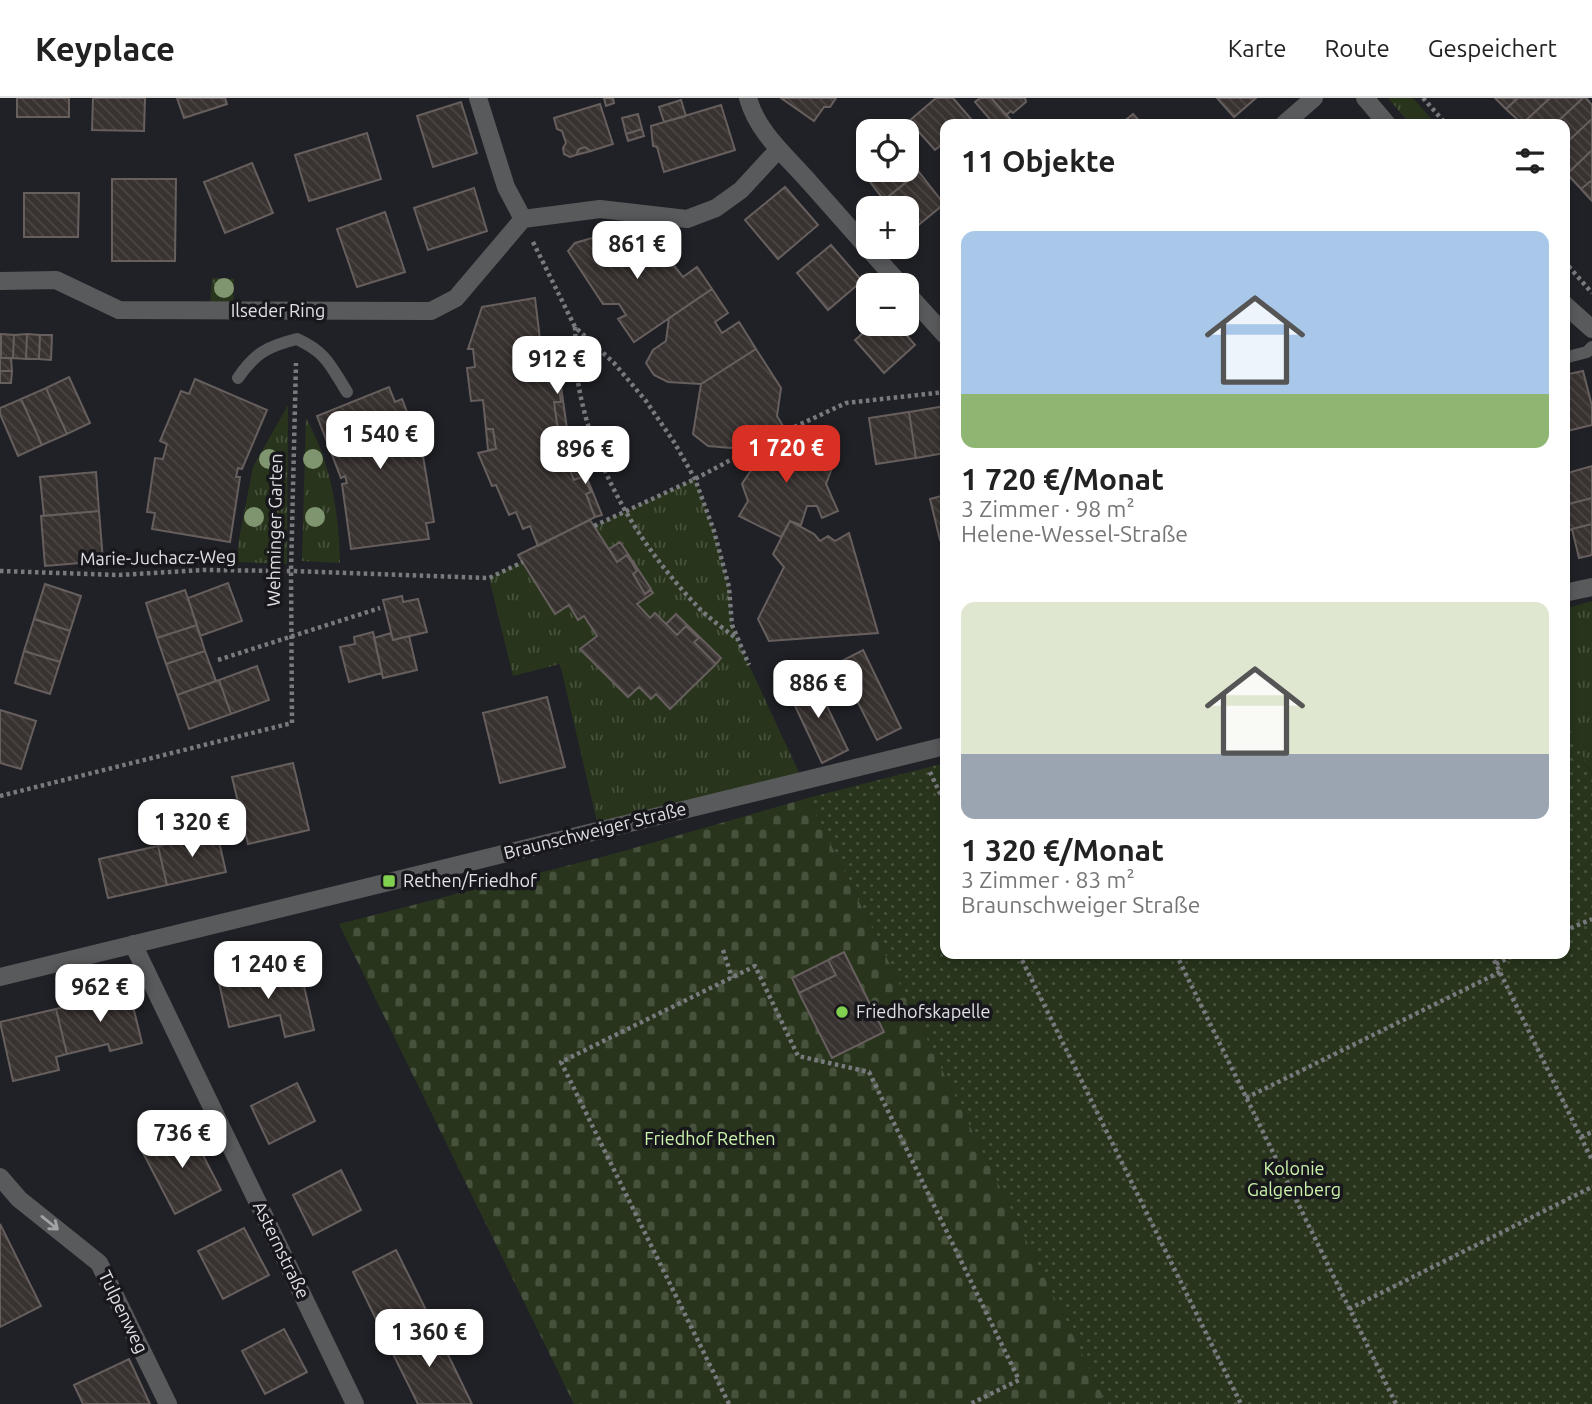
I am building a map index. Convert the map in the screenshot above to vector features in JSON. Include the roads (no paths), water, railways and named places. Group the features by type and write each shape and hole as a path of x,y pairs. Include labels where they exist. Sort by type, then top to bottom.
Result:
{"street":[{"path":"478,98 506,187 523,219 600,209 687,219 716,208 741,190 778,151"},
{"path":"748,98 750,107 778,151 806,178 890,273"},
{"path":"1290,119 1314,98"},
{"path":"1364,98 1383,119"},
{"name":"Ilseder Ring","path":"0,281 56,280 119,310 431,311 456,299 523,219"},
{"path":"919,306 940,329"},
{"path":"1570,309 1592,329"},
{"path":"1570,592 1592,587"},
{"name":"Braunschweiger Straße","path":"0,977 940,748"},
{"name":"Asternstraße","path":"133,944 355,1404"},
{"name":"Tulpenweg","path":"0,1177 19,1199 99,1263 168,1404"}],"lane":[{"path":"238,378 251,360 273,345 297,339 317,348 347,392"},
{"path":"1570,356 1587,352 1592,347"}],"place":[{"name":"Rethen/Friedhof","path":"389,881"},
{"name":"Friedhofskapelle","path":"842,1012"}],"park label":[{"name":"Friedhof Rethen","path":"710,1139"},
{"name":"Kolonie Galgenberg","path":"1294,1179"}]}
